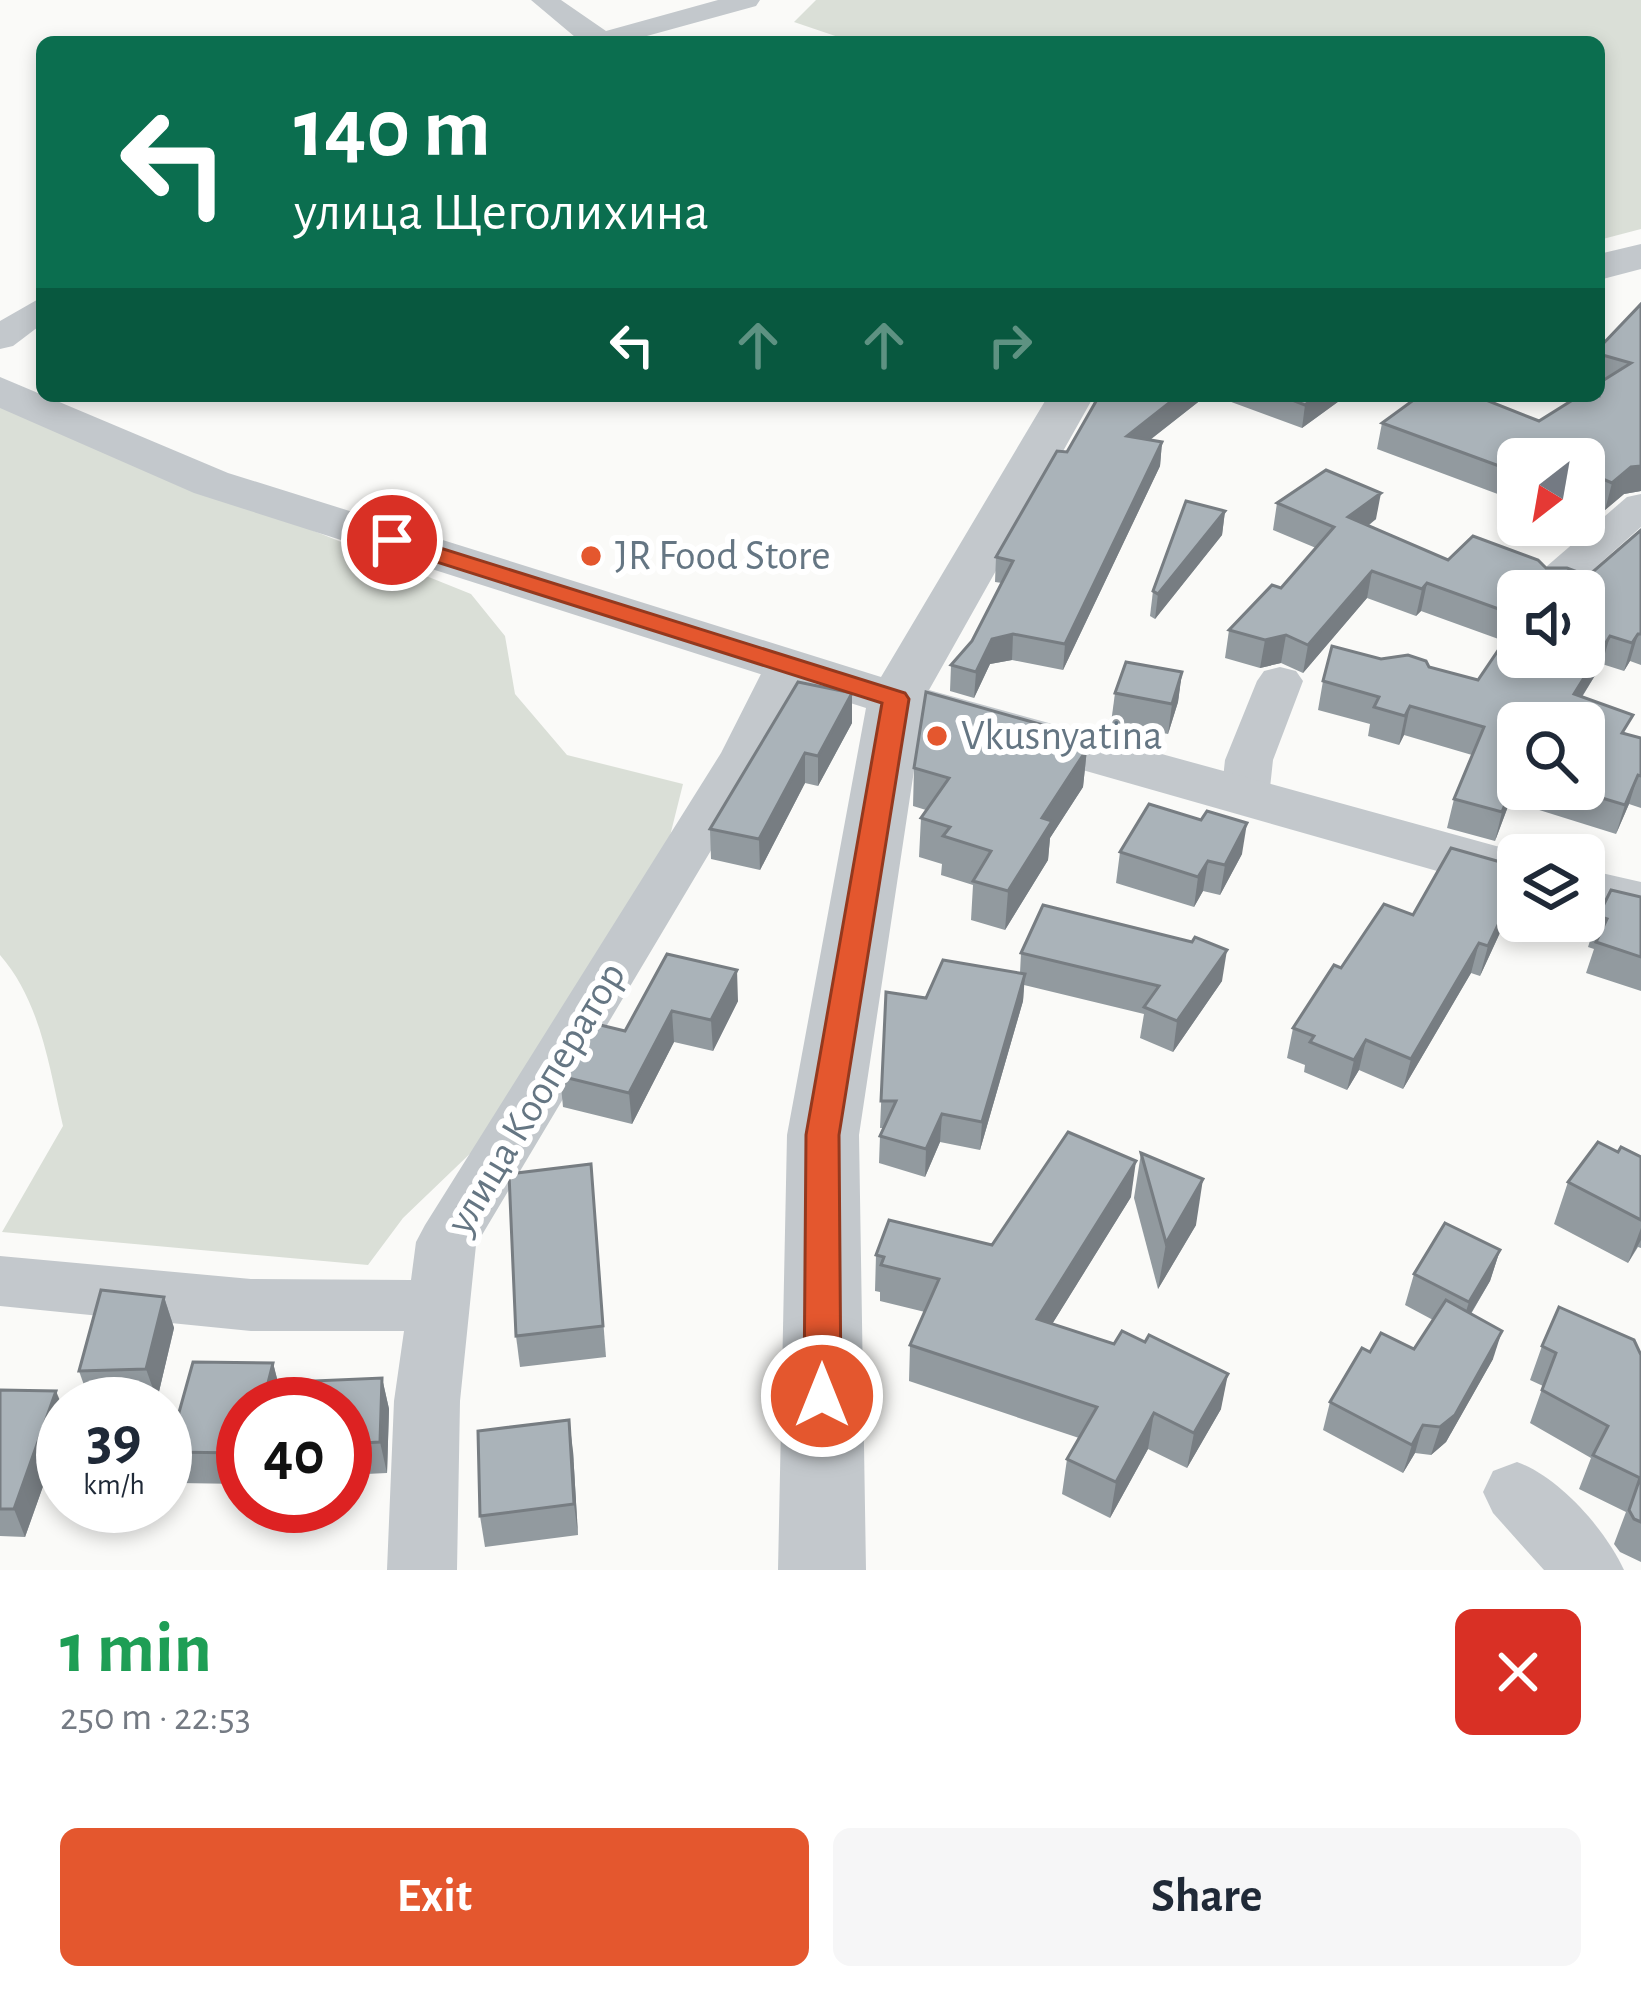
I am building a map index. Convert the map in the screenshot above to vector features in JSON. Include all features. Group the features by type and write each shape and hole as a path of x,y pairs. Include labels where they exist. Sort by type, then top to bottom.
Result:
{"street":[{"path":"544,0 592,36"},
{"path":"617,36 747,0"},
{"path":"0,338 36,311"},
{"path":"0,391 211,483 786,668 1497,867"},
{"path":"822,1570 823,1135 896,699 1068,402"},
{"path":"1569,570 1641,506"},
{"name":"улица Кооператор","path":"422,1570 427,1401 446,1242 745,753 786,668"},
{"path":"1245,797 1249,760 1280,681"},
{"path":"1605,895 1641,904"},
{"path":"0,1281 251,1305 439,1306"},
{"path":"1517,1492 1589,1570"}],"shaded area":[{"path":"816,0 1641,0 1641,229 1605,238 1605,36 835,36 794,22"},
{"path":"0,405 471,594 505,636 515,694 567,755 683,784 669,840 478,1146 403,1218 368,1265 2,1232 63,1126 34,1014 0,955"}],"building":[{"path":"1641,304 1641,466 1631,467 1612,483 1605,480 1605,438 1497,438 1497,465 1382,423 1411,402 1491,402 1539,421 1569,402 1605,402 1605,379 1631,363 1605,356 1605,342"},
{"path":"1096,402 1170,402 1127,436 1162,442 1065,644 1013,634 992,639 976,672 951,665 972,641 1013,561 996,557 1057,451 1067,452"},
{"path":"1326,470 1381,493 1348,517 1448,560 1473,536 1538,560 1546,568 1572,570 1497,570 1497,608 1427,583 1422,589 1372,571 1308,645 1286,635 1265,640 1229,630 1272,585 1281,588 1334,527 1277,503"},
{"path":"1186,501 1225,511 1158,594 1153,591"},
{"path":"1641,530 1641,634 1632,643 1610,636 1605,644 1605,570 1595,570"},
{"path":"1332,646 1381,659 1408,655 1426,661 1429,667 1478,680 1497,652 1497,678 1584,678 1574,694 1596,702 1497,702 1497,810 1502,812 1454,799 1484,727 1410,706 1405,716 1374,707 1379,697 1323,681"},
{"path":"1126,662 1182,672 1172,704 1115,693"},
{"path":"798,682 852,693 818,756 805,753 759,839 710,829"},
{"path":"926,692 1082,736 1075,746 1087,749 1042,818 1052,821 1008,891 973,881 991,851 943,836 950,827 921,818 949,778 914,768"},
{"path":"1605,705 1633,715 1622,733 1641,738 1641,776 1625,805 1605,799"},
{"path":"1149,804 1201,820 1207,811 1247,823 1225,865 1208,861 1198,877 1120,852"},
{"path":"1451,848 1497,861 1497,927 1488,946 1479,943 1411,1059 1366,1040 1354,1060 1310,1042 1314,1036 1293,1028 1334,965 1341,968 1384,904 1413,915"},
{"path":"1611,890 1641,897 1641,957 1596,942 1605,942 1605,902"},
{"path":"1043,905 1192,942 1195,937 1227,950 1177,1021 1144,1007 1159,986 1021,953"},
{"path":"667,954 737,970 711,1020 672,1011 629,1093 560,1076 592,1023 625,1031"},
{"path":"943,960 1025,974 982,1122 942,1114 926,1149 880,1136 896,1101 881,1101 886,992 926,998"},
{"path":"1068,1132 1136,1161 1037,1319 1114,1344 1122,1331 1145,1342 1149,1335 1228,1374 1194,1433 1154,1413 1116,1482 1067,1459 1097,1407 910,1345 939,1279 881,1265 884,1257 876,1255 889,1220 992,1245"},
{"path":"1598,1142 1641,1157 1641,1220 1568,1182"},
{"path":"1141,1153 1203,1179 1166,1243"},
{"path":"591,1164 603,1326 516,1336 509,1174"},
{"path":"1445,1223 1500,1250 1469,1302 1414,1274"},
{"path":"101,1290 164,1297 146,1369 79,1371"},
{"path":"1446,1300 1502,1331 1455,1415 1440,1427 1423,1425 1412,1445 1330,1402 1362,1348 1370,1352 1381,1333 1414,1349"},
{"path":"1559,1307 1634,1340 1641,1355 1641,1522 1629,1510 1640,1478 1593,1455 1608,1426 1542,1390 1556,1353 1542,1346"},
{"path":"193,1362 273,1363 270,1377 216,1377 216,1453 192,1452 189,1377"},
{"path":"372,1378 382,1378 380,1442 372,1442"},
{"path":"0,1390 36,1391 36,1447 14,1509 0,1509"},
{"path":"569,1420 574,1504 480,1516 478,1431"}],"place":[{"name":"JR Food Store","path":"591,556"},
{"name":"Vkusnyatina","path":"937,736"}],"route":[{"path":"392,540 896,699 823,1135 822,1396"}]}
